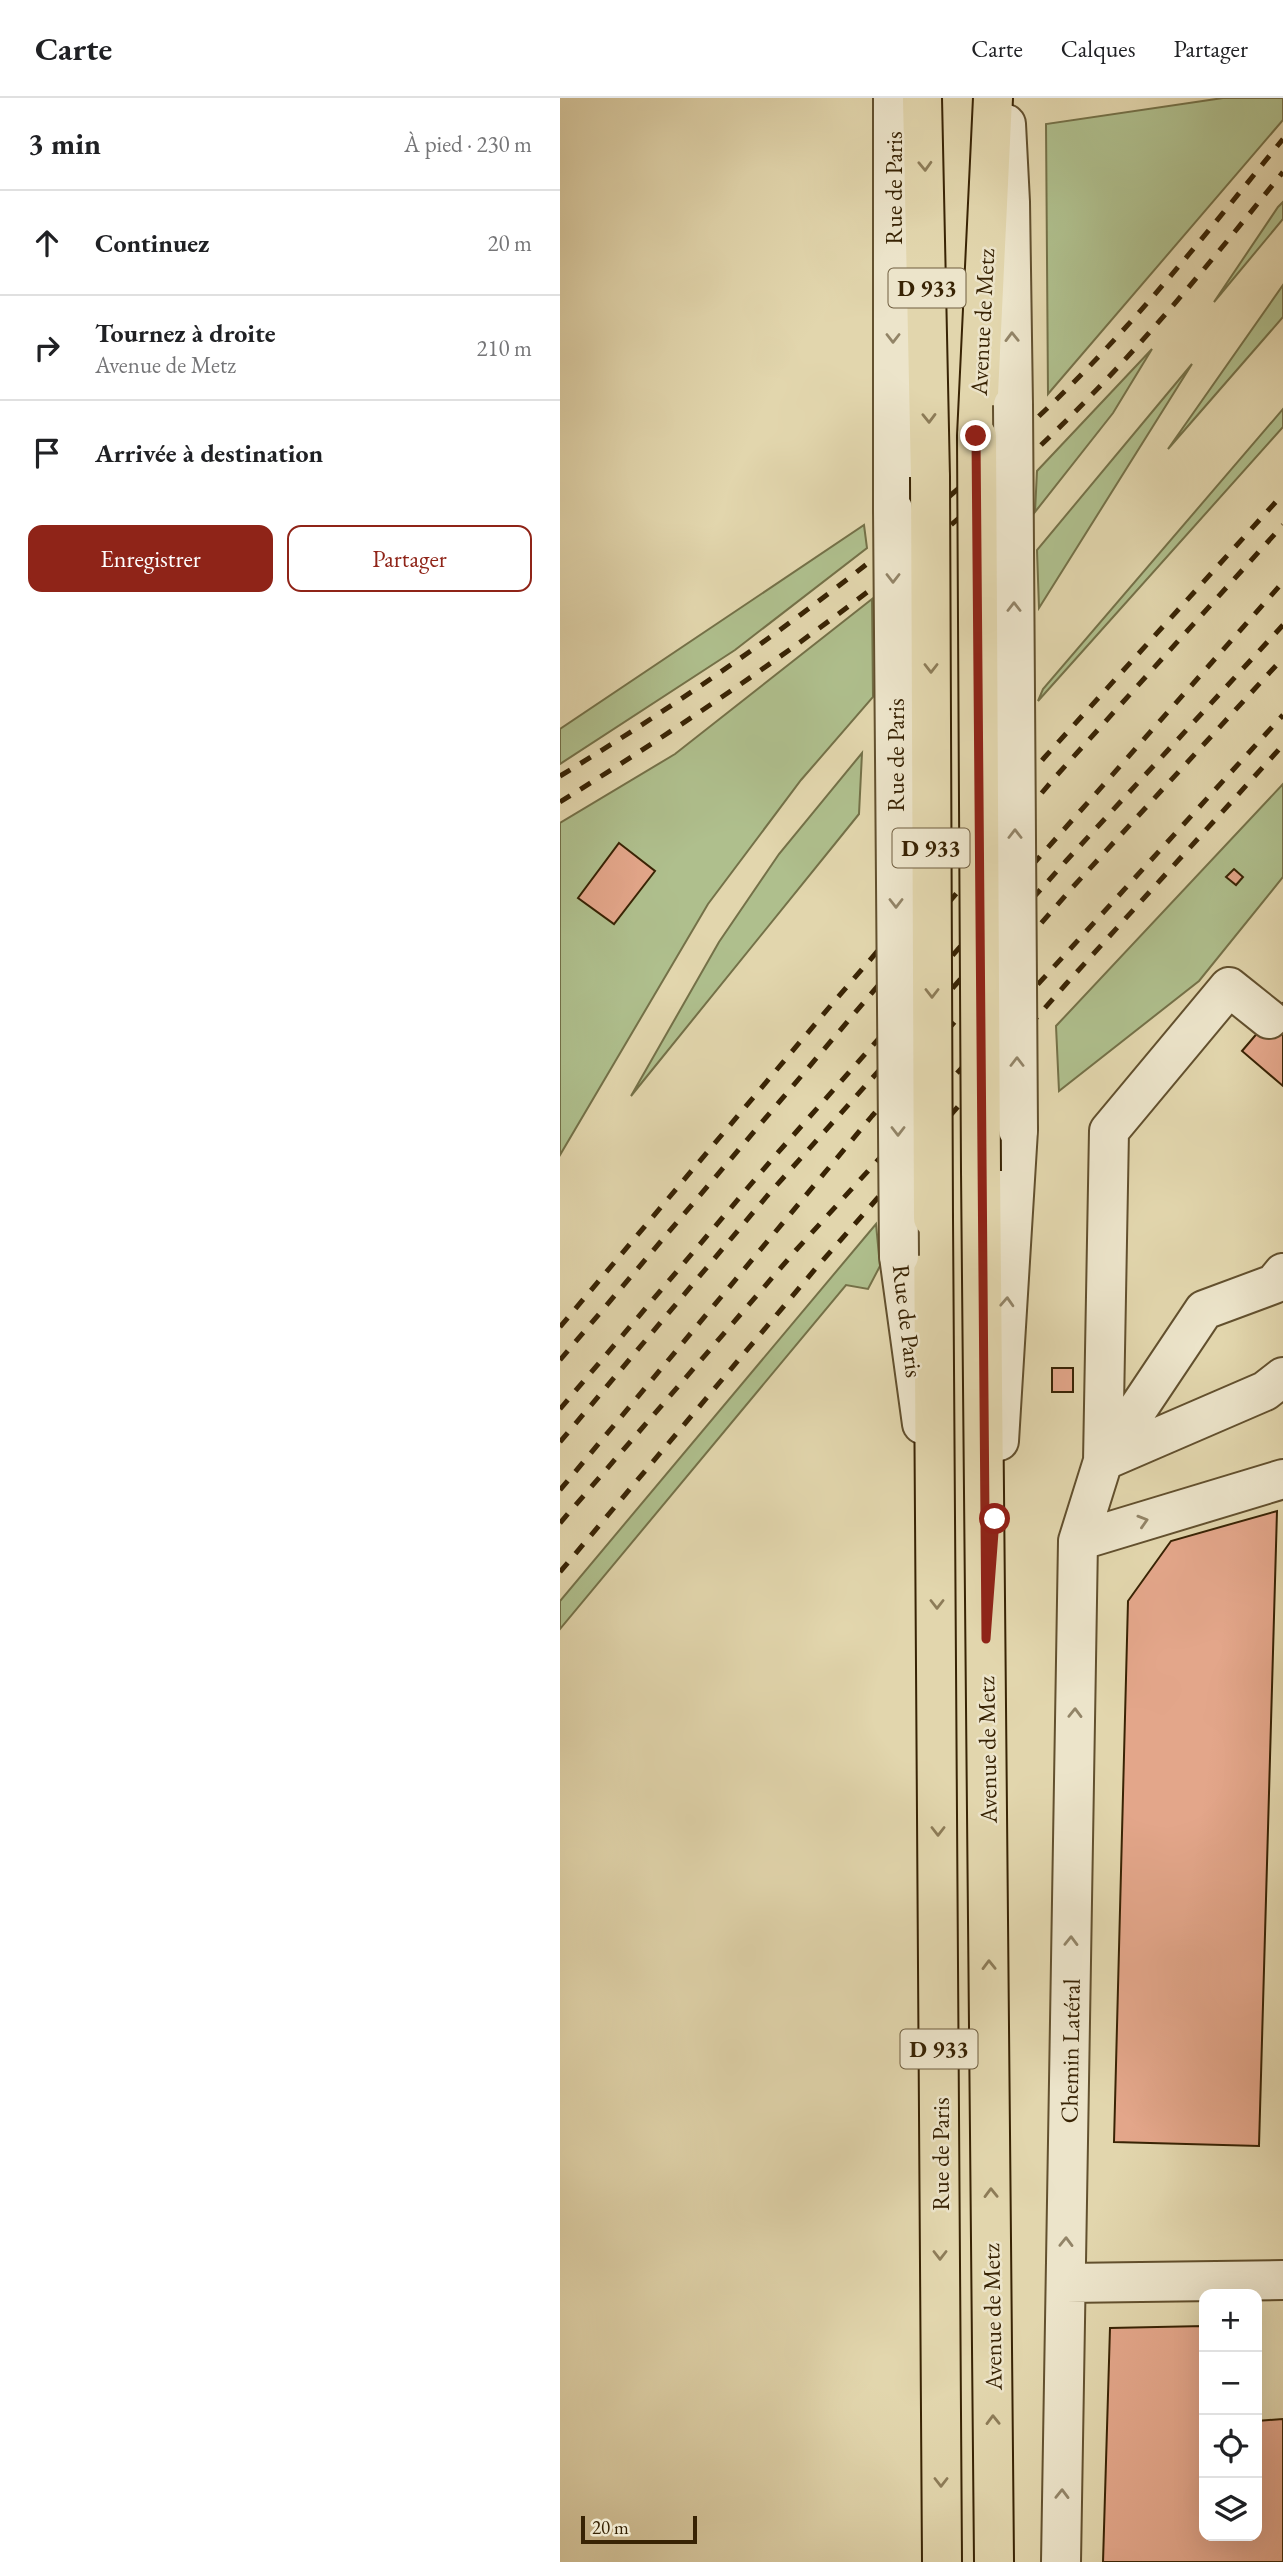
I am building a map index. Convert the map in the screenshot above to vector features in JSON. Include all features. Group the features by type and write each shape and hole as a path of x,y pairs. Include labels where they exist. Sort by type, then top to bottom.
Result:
{"main road":[{"name":"Rue de Paris","path":"922,98 930,477 942,2562"},
{"name":"Avenue de Metz","path":"993,98 976,436 994,2562"}],"street":[{"name":"Rue de Paris","path":"893,98 893,509 899,1256 936,1536"},
{"path":"986,1639 1018,1130 1013,405 1010,202 1004,98"},
{"path":"1103,1461 1109,1131 1229,987 1269,1019"},
{"path":"1103,1461 1204,1310 1275,1284 1283,1273"},
{"path":"1103,1461 1265,1391 1283,1377"},
{"name":"Chemin Latéral","path":"1061,2562 1078,1541 1103,1461"},
{"path":"1078,1541 1283,1479"},
{"path":"1066,2283 1283,2280"}],"green space":[{"path":"1223,98 1283,98 1283,120 1048,394 1046,124"},
{"path":"1283,202 1283,219 1214,302 1278,207"},
{"path":"1283,285 1283,317 1168,449"},
{"path":"1152,349 1113,413 1035,512 1037,471"},
{"path":"1192,364 1039,608 1037,550"},
{"path":"1283,409 1283,427 1038,701 1043,689"},
{"path":"864,525 867,548 735,650 560,764 560,729"},
{"path":"872,599 873,697 801,780 708,904 560,1155 560,823 675,754"},
{"path":"862,753 859,814 631,1096 719,942 779,854"},
{"path":"1283,784 1283,877 1199,981 1059,1091 1056,1026"},
{"path":"876,1224 880,1266 868,1289 846,1285 560,1629 560,1601"}],"building":[{"path":"619,843 655,871 614,924 578,898"},
{"path":"1234,869 1243,877 1236,885 1226,877"},
{"path":"1283,1003 1283,1086 1242,1051"},
{"path":"1052,1368 1073,1368 1073,1392 1052,1392"},
{"path":"1277,1511 1259,2146 1114,2142 1128,1601 1171,1541"},
{"path":"1199,2326 1199,2541 1262,2541 1262,2421 1283,2419 1283,2562 1103,2562 1110,2328"}],"railway":[{"path":"560,776 748,653 868,563 983,467 1103,352 1165,282 1283,139"},
{"path":"560,802 686,721 809,636 869,591 985,496 1105,381 1196,278 1283,172"},
{"path":"560,1327 1044,758 1283,494"},
{"path":"560,1360 1057,775 1283,525"},
{"path":"560,1409 774,1157 1283,582"},
{"path":"560,1442 767,1196 1066,861 1283,625"},
{"path":"560,1490 872,1116 1072,888 1283,658"},
{"path":"560,1523 797,1249 1283,715"},
{"path":"560,1572 816,1268 1066,984 1283,745"}],"route":[{"path":"976,436 986,1639 995,1519"}]}
